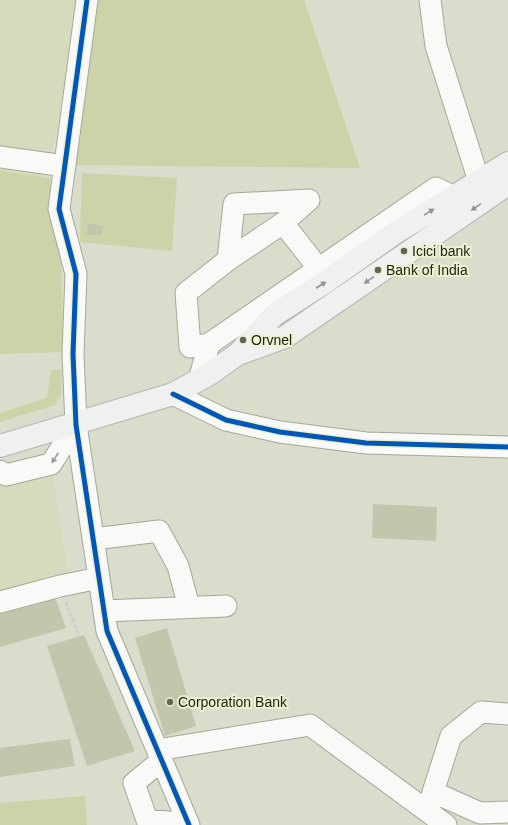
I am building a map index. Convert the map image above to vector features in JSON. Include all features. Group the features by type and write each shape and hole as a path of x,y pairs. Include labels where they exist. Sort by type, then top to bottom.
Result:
{"main road":[{"path":"0,446 76,425 173,394 199,380 238,354 274,315 324,283 395,233 508,163"},
{"path":"238,354 286,337 508,184"}],"street":[{"path":"87,0 59,208 76,274 73,354 76,425 107,631 160,755 189,824 147,820 134,783 160,755 310,725 430,801 480,813 508,812"},
{"path":"430,0 436,46 479,181"},
{"path":"0,157 65,166"},
{"path":"228,260 234,204 309,200 283,223 228,260 186,293 190,347 209,344 436,188 454,197"},
{"path":"283,223 319,269"},
{"path":"199,380 209,344"},
{"path":"173,394 226,420 280,432 366,443 508,447"},
{"path":"0,471 6,475 51,464 76,425"},
{"path":"94,539 159,531 178,566 189,607"},
{"path":"0,602 60,586 99,578"},
{"path":"104,611 226,606"},
{"path":"430,801 451,736 481,712 508,714"},
{"path":"430,801 446,825"}],"path":[{"path":"60,586 79,637"}],"shaded area":[{"path":"0,0 81,0 59,124 44,180 0,177"},
{"path":"96,0 304,0 360,168 76,165"},
{"path":"0,171 50,178 51,208 61,246 63,352 0,354"},
{"path":"82,173 177,178 172,251 80,242"},
{"path":"51,370 61,370 61,395 55,405 0,422 0,413 47,398"},
{"path":"52,473 69,576 0,593 0,485"},
{"path":"85,796 87,825 0,825 0,803"}],"building":[{"path":"88,223 104,226 101,235 86,235"},
{"path":"373,504 437,507 436,541 372,538"},
{"path":"55,597 66,628 0,647 0,613"},
{"path":"167,628 196,726 165,736 135,638"},
{"path":"84,635 135,751 87,766 47,646"},
{"path":"70,739 75,766 0,777 0,748"}],"cycle path":[{"path":"87,0 59,209 76,274 73,354 76,425 107,631 189,825"},
{"path":"173,394 226,420 280,432 366,443 508,447"}],"place":[{"name":"Icici bank","path":"404,251"},
{"name":"Bank of India","path":"378,270"},
{"name":"Orvnel","path":"243,340"},
{"name":"Corporation Bank","path":"170,702"}]}
